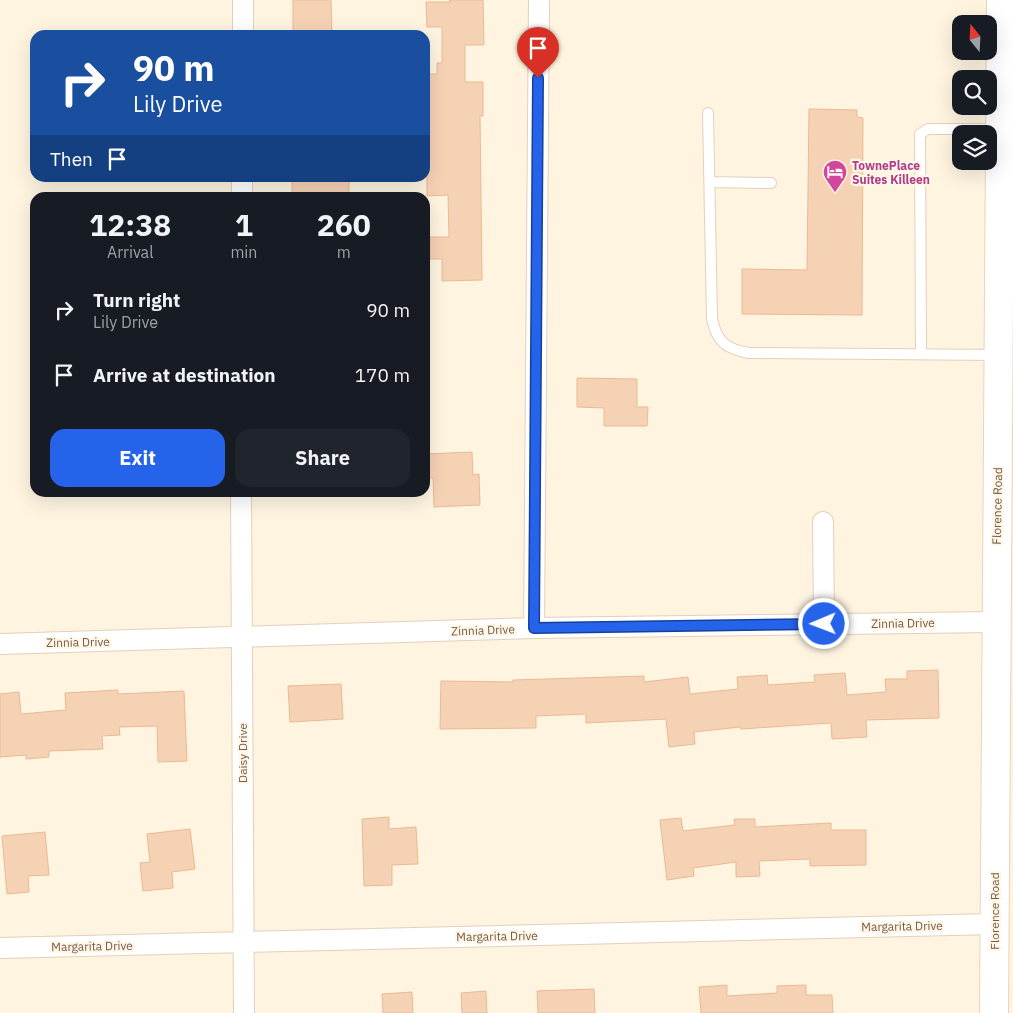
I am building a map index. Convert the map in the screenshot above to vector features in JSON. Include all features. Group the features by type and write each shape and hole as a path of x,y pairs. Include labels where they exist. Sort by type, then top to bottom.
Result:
{"street":[{"path":"243,0 243,30"},
{"path":"534,628 539,0"},
{"name":"Florence Road","path":"994,1013 995,622 1005,403 998,355 1006,162 1000,130 1001,0"},
{"name":"Daisy Drive","path":"241,497 244,1013"},
{"path":"823,522 824,624"},
{"name":"Zinnia Drive","path":"0,644 534,628 995,622"},
{"name":"Margarita Drive","path":"0,948 994,924"}],"lane":[{"path":"708,113 712,319 715,331 721,342 728,347 749,353 998,355"},
{"path":"921,354 920,134 928,129 1000,130"},
{"path":"710,182 771,183"}],"building":[{"path":"293,0 331,0 332,30 293,30"},
{"path":"449,0 483,0 484,45 465,45 465,82 483,82 483,116 480,116 482,280 442,281 442,259 430,259 430,237 449,237 448,195 430,196 430,192 427,192 427,182 430,182 430,74 437,74 437,63 442,63 442,27 427,27 426,2 450,2"},
{"name":"TownePlace Suites Killeen","path":"809,109 857,110 857,117 863,118 862,315 742,314 742,269 807,270"},
{"path":"292,182 349,182 349,192 292,192"},
{"path":"577,378 637,379 637,407 648,407 647,426 604,426 604,408 577,407"},
{"path":"472,452 473,475 479,474 480,505 434,507 433,478 430,478 430,454"},
{"path":"938,670 939,718 866,720 867,737 832,739 831,723 741,729 740,727 694,732 695,744 669,747 666,719 586,723 586,714 536,716 536,728 440,729 441,681 513,682 513,680 644,676 644,682 688,677 690,694 738,689 737,677 767,675 768,685 815,682 814,675 845,673 847,695 886,692 885,679 907,679 907,671"},
{"path":"341,684 343,719 290,722 288,686"},
{"path":"118,690 118,694 184,691 187,761 158,762 157,726 119,727 120,735 102,736 103,749 49,751 49,757 26,759 26,755 0,757 0,694 19,692 21,714 66,710 65,693"},
{"path":"389,817 389,829 416,827 418,864 392,865 392,885 364,886 362,819"},
{"path":"681,818 683,831 735,825 734,819 755,819 755,827 831,823 831,830 866,830 866,865 810,866 810,859 759,861 760,876 736,877 736,862 693,868 694,876 667,880 660,820"},
{"path":"190,829 195,869 172,872 173,888 143,891 140,863 150,862 147,834"},
{"path":"45,832 49,875 28,876 29,892 7,894 2,836"},
{"path":"727,985 727,996 777,993 777,986 806,985 806,995 832,995 833,1013 701,1013 699,987"},
{"path":"594,989 595,1013 538,1013 537,991"},
{"path":"486,991 487,1013 462,1013 461,993"},
{"path":"412,992 413,1013 383,1013 382,994"}],"place":[{"name":"TownePlace Suites Killeen","path":"835,193"}],"route":[{"path":"538,78 534,628 824,624"}]}
